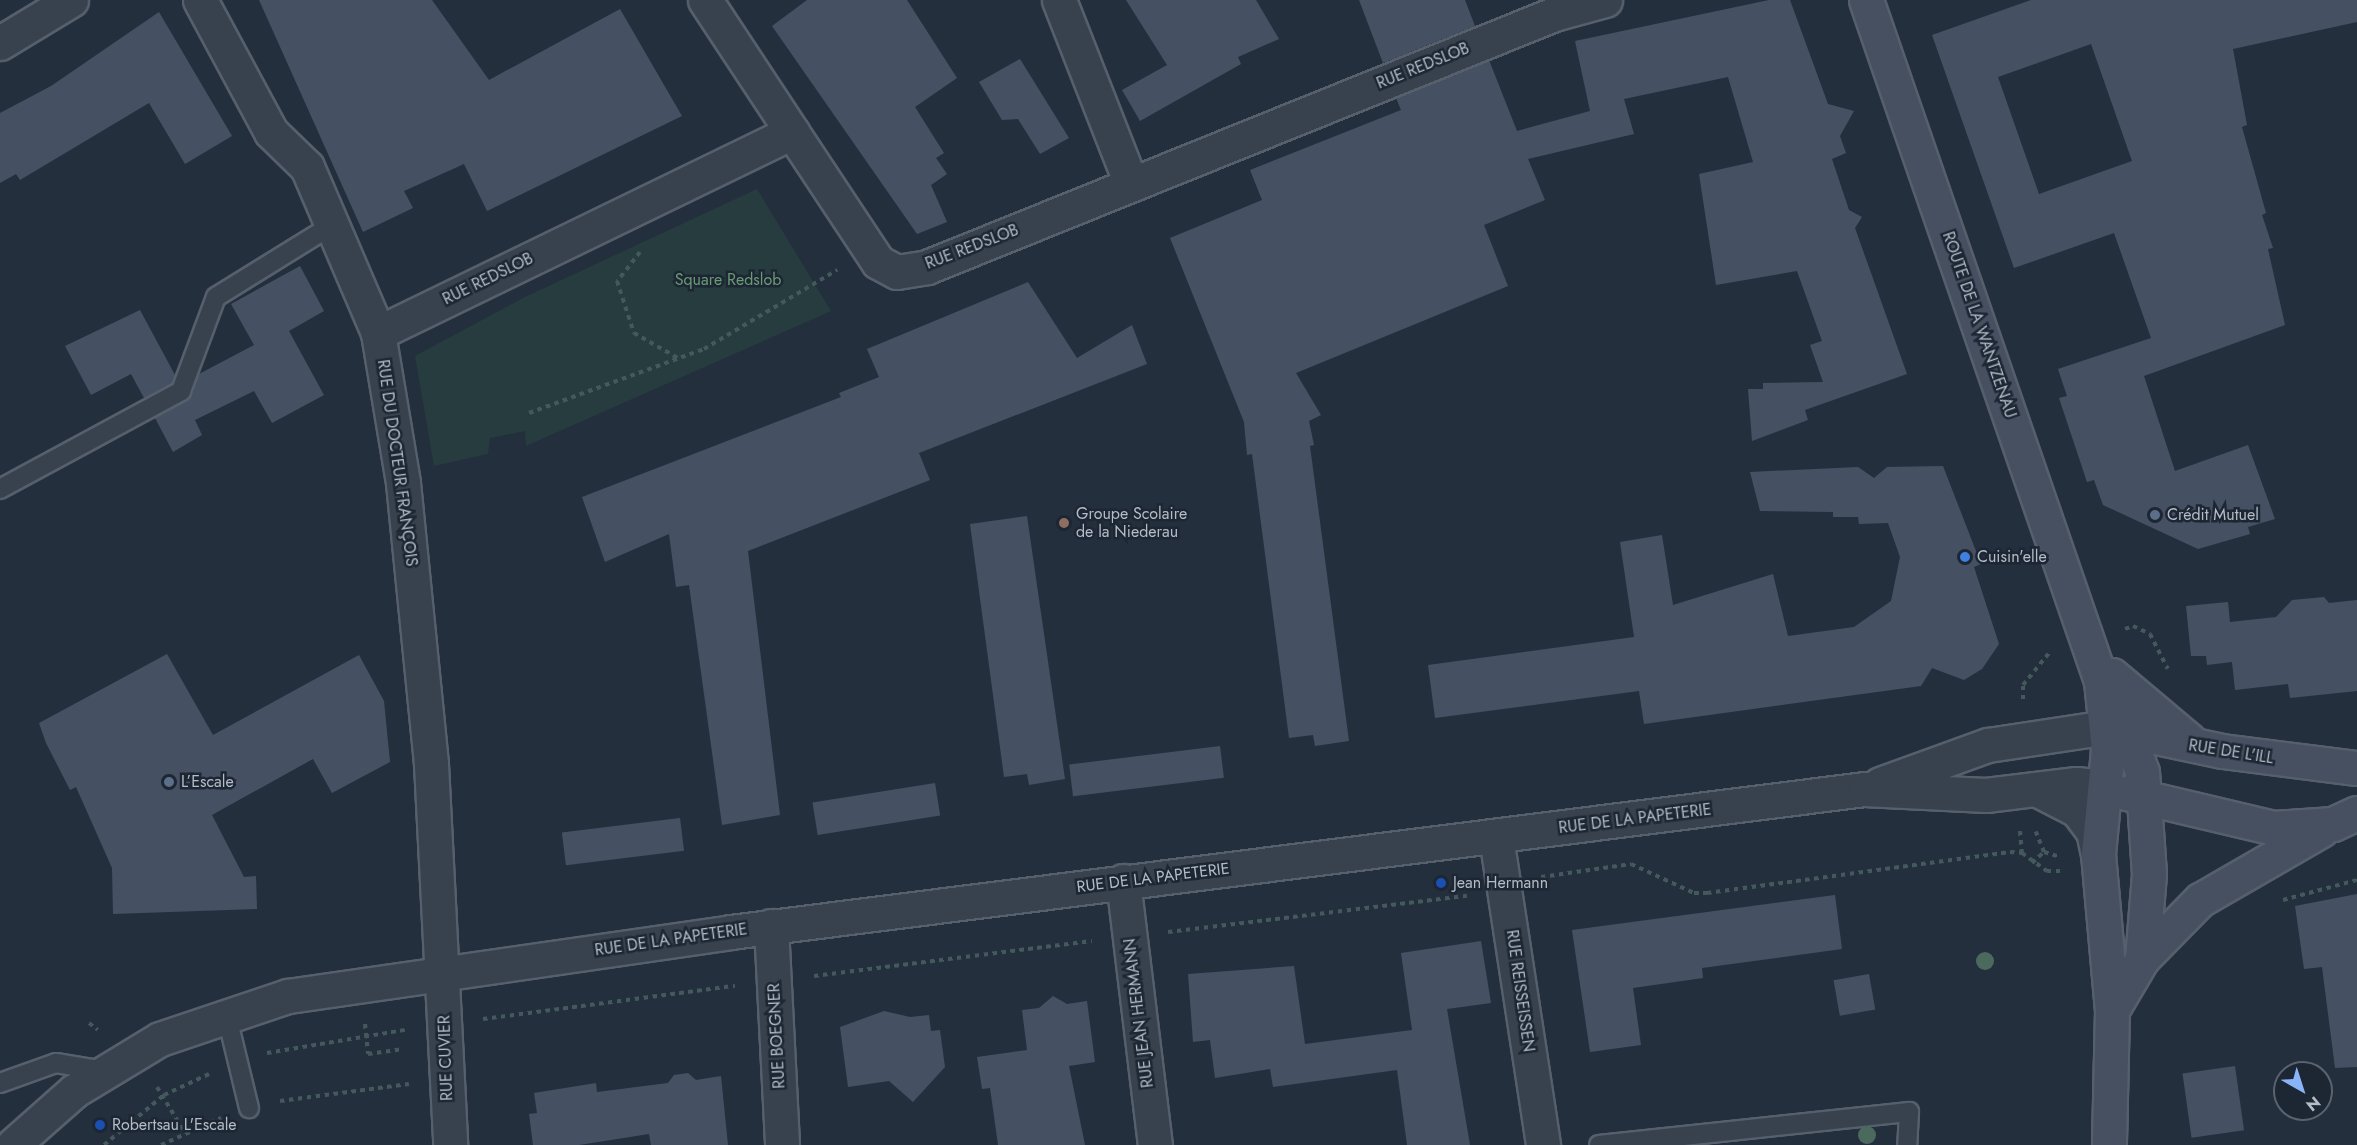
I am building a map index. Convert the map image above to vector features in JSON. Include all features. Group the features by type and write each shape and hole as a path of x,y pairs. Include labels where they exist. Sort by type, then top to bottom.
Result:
{"main road":[{"name":"ROUTE DE LA WANTZENAU","path":"1866,0 2092,650 2149,874 2142,959 2112,1010"},
{"path":"2092,650 2146,708 2201,747"},
{"name":"RUE DE L'ILL","path":"2121,762 2201,747 2332,769 2357,768"},
{"name":"ROUTE DE LA WANTZENAU","path":"2109,1145 2112,1010 2098,862 2121,762"},
{"path":"2121,762 2202,812 2274,828 2345,819"},
{"path":"2142,959 2200,900 2345,819"}],"street":[{"path":"0,43 71,0"},
{"name":"RUE DU DOCTEUR FRANÇOIS","path":"200,0 272,132 307,167 378,333 414,588 431,764 443,972"},
{"path":"705,0 792,132"},
{"path":"1059,0 1131,184"},
{"name":"RUE REDSLOB","path":"378,333 792,132 871,250 897,272 927,267 1554,14 1605,0"},
{"name":"RUE DE LA PAPETERIE","path":"1864,789 1988,745 2051,733 2088,703 2094,688 2092,650"},
{"name":"RUE DE LA PAPETERIE","path":"2051,733 2121,762"},
{"name":"RUE DE LA PAPETERIE","path":"13,1145 74,1091 160,1039 226,1013 288,996 771,926 1496,837 1864,789 1967,795 2036,789 2121,762"},
{"path":"2036,789 2077,810 2093,831 2098,862"},
{"name":"RUE REISSEISSEN","path":"1496,837 1543,1145"},
{"name":"RUE JEAN HERMANN","path":"1123,881 1155,1145"},
{"name":"RUE BOEGNER","path":"771,926 782,1145"},
{"name":"RUE CUVIER","path":"443,972 450,1145"}],"lane":[{"path":"0,489 181,391 216,297 332,225"},
{"path":"226,1013 249,1108"},
{"path":"0,1083 56,1063 106,1071"},
{"path":"1599,1145 1690,1140 1909,1112 1907,1145"}],"path":[{"path":"648,202 658,226 617,281 634,333 678,358"},
{"path":"529,413 704,349 871,250"},
{"path":"445,1024 1130,936 1505,891 1548,875 1631,864 1701,893 2010,852 2022,853 2047,871 2098,862"},
{"path":"2272,904 2357,880"}],"green space":[{"name":"Square Redslob","path":"757,189 831,311 526,446 525,431 490,438 488,454 434,466 415,356 525,297"}],"building":[{"path":"259,0 432,0 489,80 620,9 682,116 487,211 464,164 404,191 413,208 363,232"},
{"path":"807,0 907,0 957,78 915,107 944,153 936,158 947,174 931,185 947,222 917,234 772,26"},
{"path":"1126,0 1256,0 1279,39 1238,57 1241,64 1140,121 1122,90 1167,65"},
{"path":"1359,0 1465,0 1475,26 1383,63"},
{"path":"1769,0 1790,0 1828,104 1854,111 1840,136 1846,153 1832,159 1849,210 1862,217 1855,228 1907,374 1805,410 1808,420 1752,441 1748,389 1763,389 1763,383 1823,382 1810,345 1822,341 1797,271 1716,285 1699,174 1753,162 1728,77 1624,99 1634,134 1528,159 1545,200 1484,225 1508,286 1296,373 1321,415 1309,421 1314,445 1310,446 1349,741 1315,746 1313,735 1289,738 1252,454 1247,455 1244,422 1170,238 1262,200 1250,170 1401,110 1396,98 1489,60 1517,131 1590,111 1575,41"},
{"path":"2031,0 2357,0 2357,22 2233,49 2247,125 2242,127 2266,213 2262,215 2273,248 2268,249 2285,325 2144,376 2175,471 2248,445 2275,519 2248,527 2250,534 2198,549 2103,505 2094,480 2087,482 2059,398 2067,396 2058,369 2151,338 2114,233 2014,268 1932,35","holes":["2091,44 2132,161 2039,194 1998,77"]},
{"path":"159,12 232,136 185,164 149,103 20,180 16,174 0,183 0,113 51,86"},
{"path":"1020,59 1069,138 1040,154 1018,119 1002,120 979,82"},
{"path":"300,266 324,311 289,331 324,395 272,423 254,391 195,420 202,435 173,452 155,418 187,400 199,374 254,345 231,304"},
{"path":"1028,282 1077,358 1132,325 1147,364 919,453 930,480 748,551 780,815 722,825 689,585 676,587 669,534 605,562 582,497 841,397 839,393 879,377 867,349"},
{"path":"140,310 175,375 172,383 144,398 131,374 91,395 65,346"},
{"path":"1943,466 1981,564 1974,567 1999,644 1982,669 1964,680 1932,668 1921,686 1644,724 1639,691 1435,718 1428,665 1634,637 1620,542 1662,535 1673,605 1773,574 1788,636 1854,627 1891,601 1900,557 1888,523 1859,524 1858,517 1833,517 1833,512 1760,511 1750,472 1858,467 1874,478 1887,467"},
{"path":"1027,516 1065,779 1029,785 1027,774 1004,777 970,524"},
{"path":"2324,597 2329,603 2357,600 2357,691 2290,698 2288,684 2235,690 2232,662 2207,665 2206,656 2191,656 2186,606 2228,602 2230,622 2276,617 2292,600"},
{"name":"L’Escale","path":"167,654 213,735 359,655 384,701 390,762 332,793 313,759 212,815 244,877 256,876 257,909 113,914 112,868 76,787 70,790 46,743 39,723"},
{"path":"1220,746 1224,778 1073,796 1069,765"},
{"path":"935,783 940,816 818,835 813,802"},
{"path":"680,818 684,851 566,865 562,833"},
{"path":"2357,894 2357,1067 2335,1068 2322,967 2304,969 2295,906"},
{"path":"1835,895 1842,949 1702,968 1703,978 1633,988 1641,1045 1590,1052 1572,930"},
{"path":"1481,941 1491,1003 1447,1009 1470,1145 1407,1145 1397,1070 1273,1087 1270,1069 1215,1078 1210,1040 1193,1042 1188,974 1294,966 1305,1044 1412,1030 1401,953"},
{"path":"1869,974 1875,1009 1840,1016 1834,980"},
{"path":"1053,996 1067,1004 1087,1001 1095,1062 1069,1066 1085,1145 998,1145 990,1088 982,1089 977,1057 1027,1050 1022,1010 1039,1008"},
{"path":"884,1011 910,1017 929,1015 931,1031 940,1030 945,1067 913,1102 889,1081 848,1087 840,1027"},
{"path":"2235,1066 2244,1130 2192,1138 2183,1073"},
{"path":"688,1073 696,1080 721,1076 728,1145 651,1145 649,1134 579,1145 533,1145 529,1114 537,1113 534,1093 596,1083 597,1092 668,1083 674,1075"}],"place":[{"name":"Crédit Mutuel","path":"2155,515"},
{"name":"Groupe Scolaire de la Niederau","path":"1064,523"},
{"name":"Cuisin'elle","path":"1965,557"},
{"name":"L’Escale","path":"169,782"},
{"name":"Jean Hermann","path":"1441,883"},
{"name":"Robertsau L'Escale","path":"100,1125"}]}
